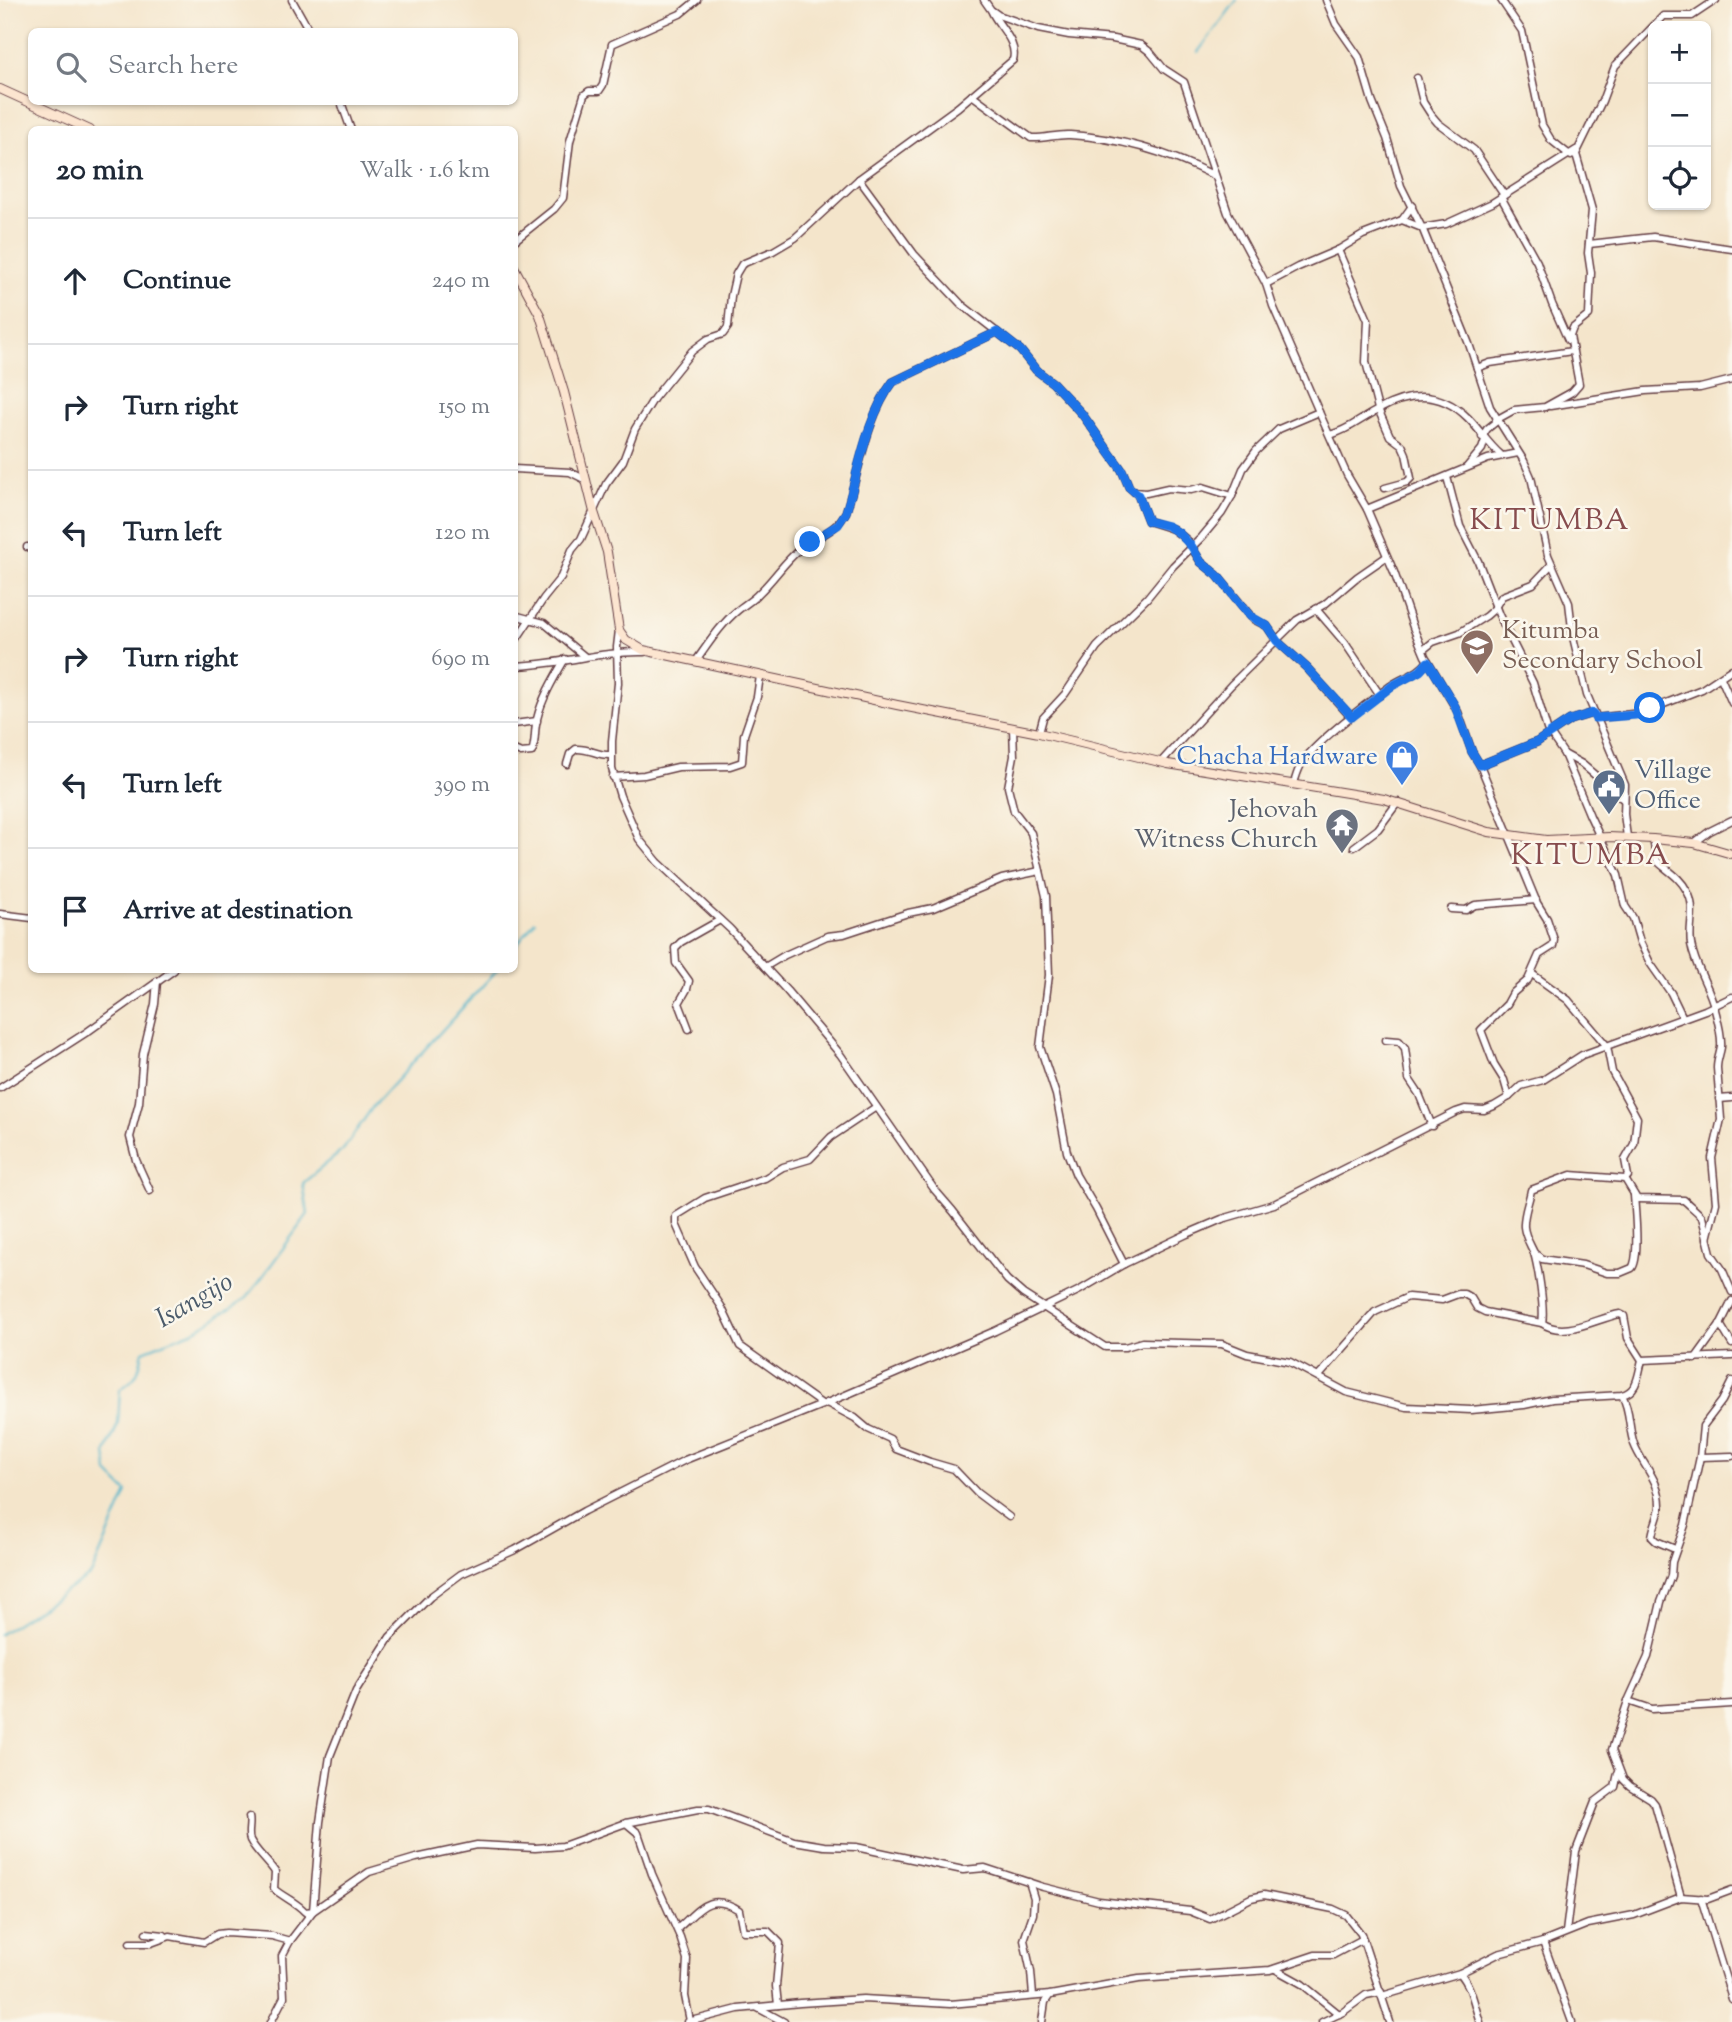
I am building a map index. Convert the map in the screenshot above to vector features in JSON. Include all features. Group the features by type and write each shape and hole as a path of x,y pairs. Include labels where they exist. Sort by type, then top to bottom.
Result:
{"street":[{"path":"292,0 308,28"},
{"path":"518,239 554,209 563,198 569,148 584,95 589,91 599,90 603,85 612,44 676,16 697,0"},
{"path":"518,636 561,577 570,554 581,539 607,484 623,461 635,429 662,386 692,351 708,339 723,334 729,327 731,296 736,274 742,264 786,245 859,179 972,95 1015,57 1012,43 984,0"},
{"path":"1326,0 1336,24 1359,57 1401,186 1422,228 1490,407 1531,477 1551,565 1567,595 1579,663 1594,715 1625,785 1628,838"},
{"path":"1501,0 1522,31 1542,125 1551,139 1576,162"},
{"path":"1402,220 1422,228 1446,224 1481,209 1569,155 1576,150 1602,101 1615,66 1656,22 1667,15 1692,16 1716,0"},
{"path":"991,10 1005,18 1050,32 1113,39 1146,48 1164,69 1184,82 1213,175 1235,229 1266,284 1273,306 1347,475 1367,509 1428,662 1455,706 1472,752 1483,766 1536,900 1547,919 1553,946 1539,956 1528,981 1513,993 1507,1004 1480,1032 1504,1080 1509,1097"},
{"path":"1417,78 1421,96 1432,116 1474,150 1503,196 1537,262 1569,341 1578,380 1577,387 1545,407"},
{"path":"0,89 28,102"},
{"path":"972,95 1031,138 1068,135 1131,143 1177,157 1213,175"},
{"path":"35,105 81,126"},
{"path":"342,105 350,126"},
{"path":"1569,341 1573,327 1589,315 1591,295 1589,244 1592,210 1576,162 1576,150"},
{"path":"859,179 914,254 969,313 1020,350 1036,370 1053,383 1082,414 1122,470 1148,521 1173,529 1192,547 1201,562 1217,575 1250,616 1267,626 1277,641 1307,668 1352,717"},
{"path":"1266,284 1338,250 1363,235 1402,220 1412,206"},
{"path":"1589,244 1653,237 1732,250"},
{"path":"1338,250 1367,320 1366,362 1378,410 1390,436 1403,447 1411,474 1407,482 1385,488"},
{"path":"518,275 546,333 593,512 607,552 620,630 611,755 613,777 634,830 658,862 765,967 840,1054 934,1189 1007,1280 1105,1347 1125,1347 1142,1342 1214,1343 1247,1354 1290,1362 1346,1392 1406,1407 1481,1410 1552,1399 1622,1395 1631,1393 1634,1389 1642,1360 1628,1338 1622,1315 1554,1328 1485,1311 1477,1308 1471,1297 1458,1294 1442,1300 1408,1297 1375,1312 1319,1376"},
{"path":"696,661 720,627 760,593 787,561 841,521 873,420 883,396 893,382 997,332"},
{"path":"1477,368 1490,363 1572,351"},
{"path":"1464,470 1477,457 1489,427 1514,410 1634,393 1700,388 1732,380"},
{"path":"1330,435 1351,428 1378,410 1414,397 1430,396 1462,413 1501,455"},
{"path":"1039,733 1043,718 1065,694 1097,647 1147,598 1222,513 1248,460 1274,432 1289,423 1319,412"},
{"path":"1367,509 1501,455 1518,453"},
{"path":"518,468 570,472 587,481"},
{"path":"1447,477 1460,526 1478,561 1499,615 1533,683 1539,710 1550,735 1564,754 1618,875 1625,896 1625,906 1633,918 1640,942 1650,963 1671,993 1682,1018"},
{"path":"1135,492 1146,494 1168,488 1191,490 1203,487 1232,496"},
{"path":"1161,762 1231,685 1297,620 1317,609 1386,557"},
{"path":"1423,650 1433,642 1459,633 1490,613 1506,593 1533,584 1551,565"},
{"path":"1317,609 1345,643 1380,695"},
{"path":"518,616 544,623 584,656"},
{"path":"620,630 626,640 648,652"},
{"path":"518,665 545,664 584,656 648,652 1039,733 1161,762 1398,802 1481,829 1546,840 1601,837 1653,839 1694,844 1732,854"},
{"path":"518,751 525,754 532,752 542,704 565,659"},
{"path":"1294,783 1298,769 1307,756 1380,695 1420,671 1428,662"},
{"path":"1483,766 1550,735 1570,720 1594,715 1641,713 1688,696 1732,669"},
{"path":"613,777 644,775 677,767 730,766 742,762 745,730 757,697 760,676"},
{"path":"1721,678 1732,703"},
{"path":"518,723 537,721"},
{"path":"1013,728 1014,756 1008,787 1014,810 1031,833 1046,896 1049,967 1041,1030 1042,1055 1056,1095 1067,1152 1076,1175 1124,1264"},
{"path":"566,764 570,754 576,749 611,755"},
{"path":"1564,754 1582,764 1625,800"},
{"path":"1354,847 1378,829 1398,802"},
{"path":"1694,844 1710,831 1732,820"},
{"path":"1653,839 1657,861 1676,875 1690,897 1693,911 1690,936 1692,947 1698,970 1714,1006 1721,1048 1717,1060 1721,1119 1712,1158 1716,1203 1707,1240"},
{"path":"765,967 821,938 933,908 1002,879 1040,871"},
{"path":"1451,909 1464,910 1475,905 1536,900"},
{"path":"0,914 28,918"},
{"path":"689,1029 679,1003 689,981 676,963 675,948 720,920"},
{"path":"0,1088 87,1032 169,973"},
{"path":"1532,974 1568,1000 1607,1046 1612,1072 1637,1118 1634,1144 1625,1160 1628,1176 1625,1179"},
{"path":"150,1191 136,1160 130,1138 139,1103 143,1054 155,1004 157,981"},
{"path":"313,1911 320,1822 330,1756 356,1690 390,1637 430,1597 461,1574 515,1550 584,1511 685,1460 825,1404 1045,1308 1124,1264 1222,1219 1274,1204 1462,1110 1484,1110 1509,1097 1521,1086 1543,1080 1582,1055 1732,997"},
{"path":"1386,1040 1399,1041 1405,1048 1409,1079 1419,1094 1432,1126"},
{"path":"1719,1099 1732,1098"},
{"path":"876,1107 831,1137 810,1159 783,1167 765,1178 705,1198 676,1216 676,1224 695,1267 721,1306 740,1346 825,1404 890,1439 897,1449 954,1469 973,1490 1009,1517"},
{"path":"1542,1323 1544,1315 1539,1293 1540,1284 1534,1254 1525,1236 1524,1223 1531,1190 1571,1175 1625,1179"},
{"path":"1625,1179 1637,1199 1684,1200 1702,1217 1711,1253 1732,1292"},
{"path":"1534,1254 1542,1259 1583,1265 1607,1273 1620,1273 1632,1268 1638,1254 1634,1232 1634,1195"},
{"path":"1695,1359 1720,1324 1732,1301"},
{"path":"1720,1324 1732,1344"},
{"path":"1642,1360 1732,1356"},
{"path":"1681,1897 1655,1804 1630,1786 1618,1771 1612,1750 1628,1701 1648,1657 1661,1602 1671,1576 1675,1549 1685,1525 1700,1457 1703,1426 1723,1401 1732,1381"},
{"path":"1622,1395 1630,1413 1633,1442 1652,1474 1659,1495 1660,1511 1651,1537 1675,1549"},
{"path":"1700,1457 1732,1455"},
{"path":"1628,1701 1652,1709 1732,1704"},
{"path":"1566,1932 1576,1851 1595,1802 1615,1787 1618,1771"},
{"path":"271,2022 284,1997 282,1956 290,1941 313,1911 369,1872 416,1858 477,1845 535,1848 563,1846 626,1823 682,1811 709,1809 794,1841 856,1847 963,1870 985,1868 1099,1901 1190,1911 1210,1919 1251,1898 1264,1895 1333,1909 1346,1915 1363,1938 1390,2022"},
{"path":"249,1817 249,1839 275,1872 274,1889 290,1902 302,1907 305,1912 313,1911"},
{"path":"626,1823 638,1833 687,1959 685,1996 689,2021 738,2009 778,2005 863,1999 950,2004 1050,1995 1139,1979 1275,1969 1315,1955 1333,1955 1363,1938"},
{"path":"1029,1882 1034,1898 1033,1914 1024,1940 1031,1972 1032,1996"},
{"path":"1322,2022 1366,1995 1381,1994 1460,1973 1498,1954 1543,1942 1588,1924 1634,1915 1681,1897 1714,1897 1732,1890"},
{"path":"1701,1898 1732,1999"},
{"path":"677,1929 708,1902 716,1900 739,1910 743,1931 768,1931 780,1943 775,1986 778,2005"},
{"path":"146,1933 204,1942 217,1934 226,1933 272,1936 290,1941"},
{"path":"130,1943 151,1943 170,1936"},
{"path":"1543,1942 1572,2022"},
{"path":"1275,1969 1302,1984 1339,2014"},
{"path":"1460,1973 1469,1985 1480,2022"},
{"path":"1042,2022 1045,2002 1050,1995"},
{"path":"756,2007 784,2022"}],"waterway":[{"path":"1198,52 1237,0"},
{"name":"Isangijo","path":"518,943 535,921"},
{"name":"Isangijo","path":"0,1634 91,1575 127,1492 108,1473 106,1452 118,1424 120,1389 137,1374 143,1351 194,1331 247,1298 308,1214 303,1183 343,1150 374,1105 494,973"}],"place":[{"name":"Kitumba Secondary School","path":"1477,676"},
{"name":"Chacha Hardware","path":"1402,787"},
{"name":"Village Office","path":"1609,816"},
{"name":"Jehovah Witness Church","path":"1342,855"}],"district":[{"name":"KITUMBA","path":"1550,521"},
{"name":"KITUMBA","path":"1591,856"}],"route":[{"path":"810,542 838,525 846,512 873,420 883,396 893,382 997,332 1020,350 1036,370 1053,383 1098,434 1122,470 1129,487 1138,495 1148,521 1168,526 1179,533 1201,562 1217,575 1250,616 1267,626 1277,641 1307,668 1352,717 1398,681 1420,671 1428,662 1455,706 1472,752 1480,765 1537,742 1575,718 1593,713 1595,718 1636,715 1650,708"}]}
